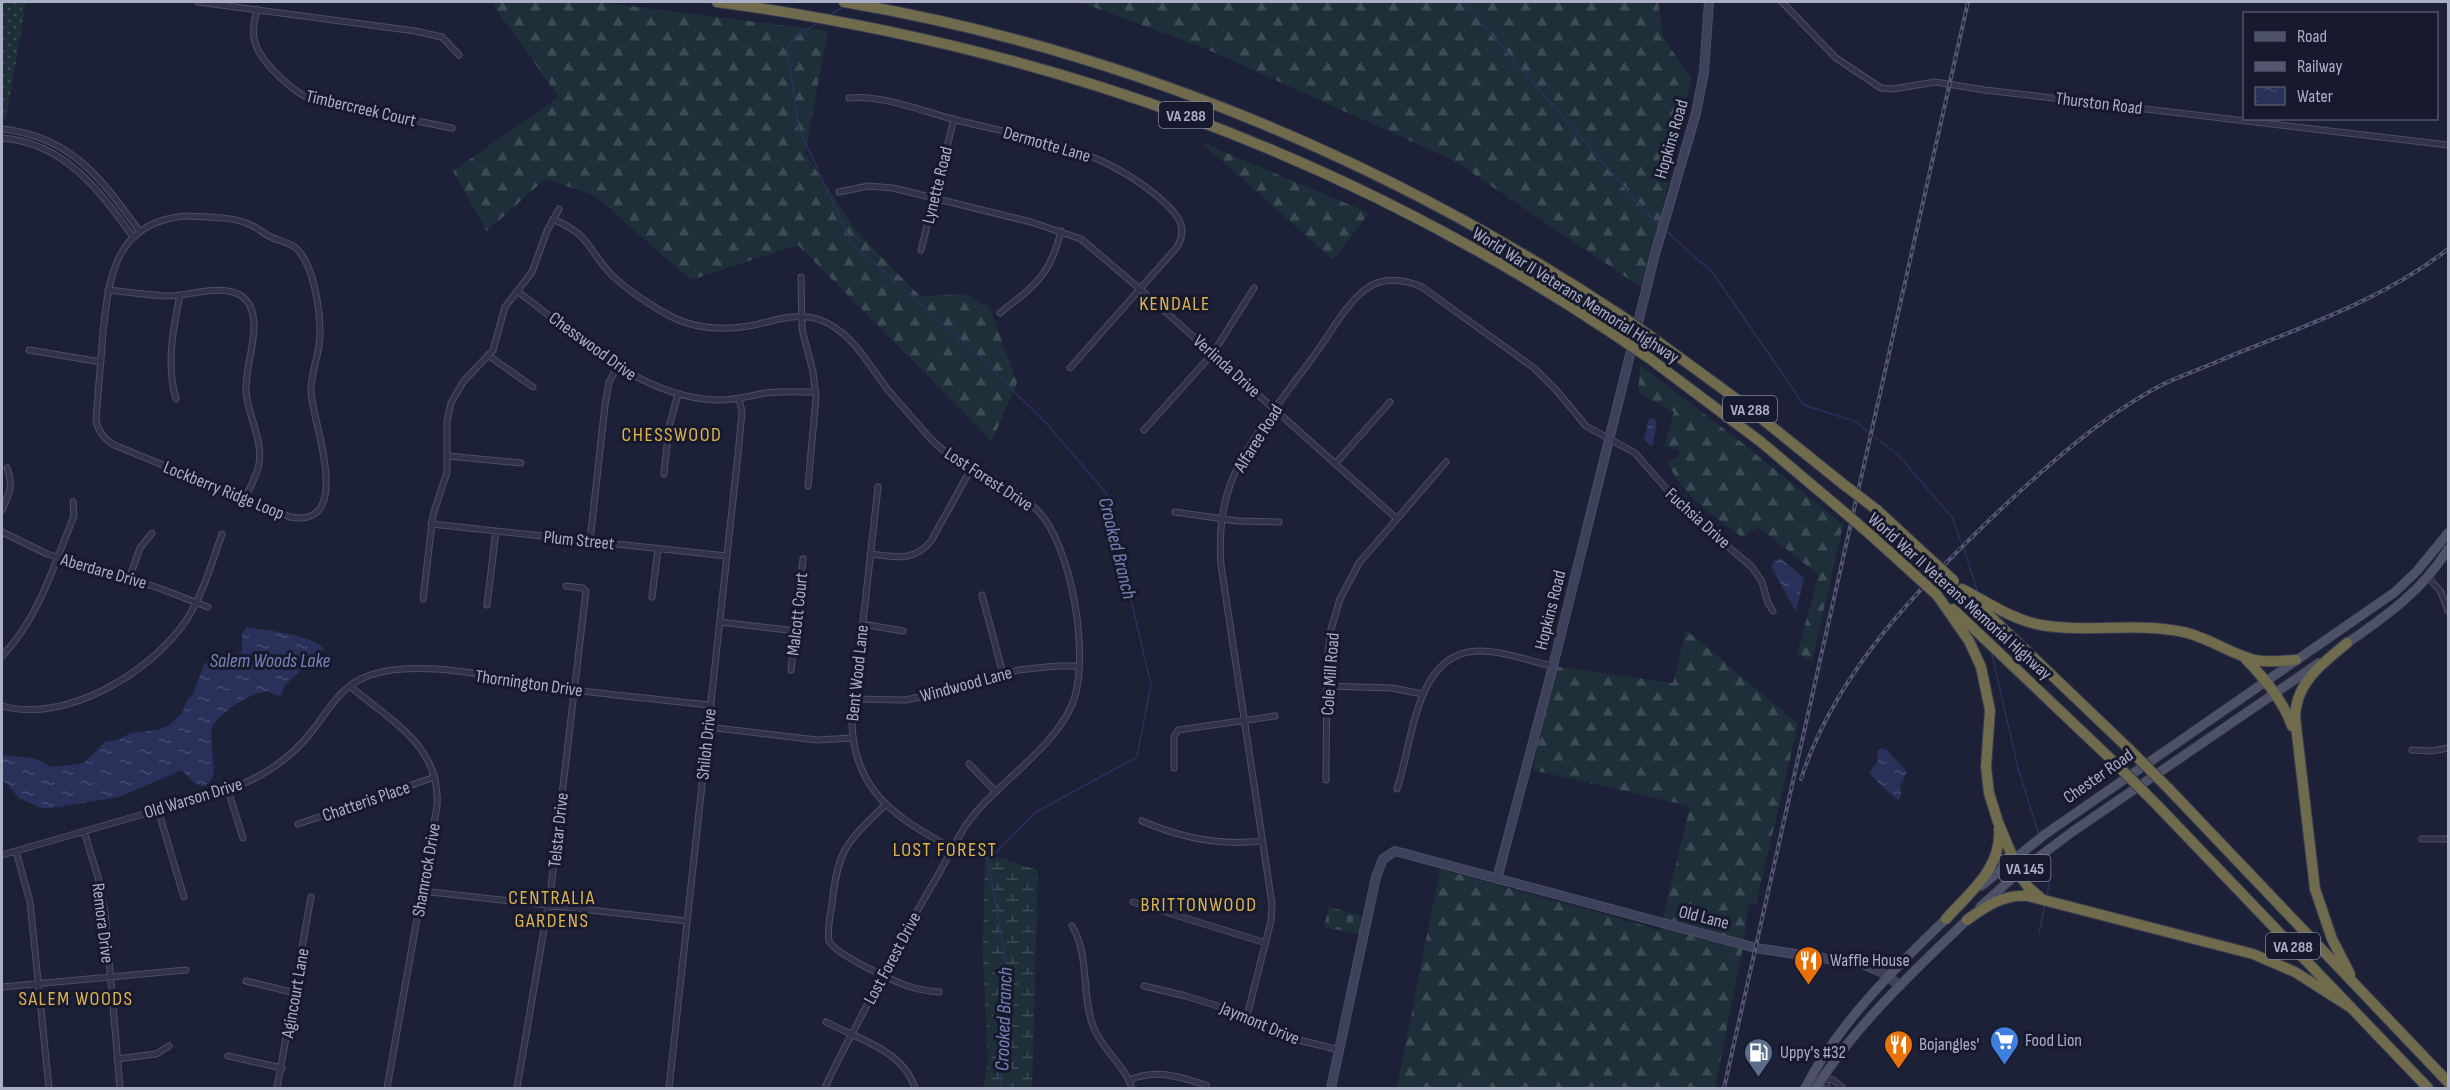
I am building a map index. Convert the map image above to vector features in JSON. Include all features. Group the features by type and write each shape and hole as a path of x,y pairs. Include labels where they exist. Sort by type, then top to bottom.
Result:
{"highway":[{"name":"World War II Veterans Memorial Highway","path":"717,2 806,15 917,36 1047,69 1171,110 1323,172 1421,220 1532,282 1616,335 1752,435 1873,537 1937,595 2156,804 2428,1089"},
{"name":"World War II Veterans Memorial Highway","path":"844,2 930,19 1060,53 1154,83 1255,121 1366,171 1458,218 1529,258 1623,317 1746,406 1877,510 1929,558 2168,788 2448,1082"},
{"path":"1958,585 2008,613 2039,624 2084,629 2138,627 2171,629 2199,636 2253,659 2296,660"},
{"path":"1937,595 1969,641 1985,681 1990,724 1987,780 1998,822 2019,872 2028,887 2046,900"},
{"path":"2347,644 2315,671 2299,693 2295,709 2312,866 2318,900 2338,951 2362,991"},
{"path":"2240,654 2265,681 2286,711 2297,740"},
{"path":"1946,919 1992,866 1999,841 1998,822"},
{"path":"1967,920 1989,905 2007,897 2020,895 2046,900 2260,956 2295,972 2350,1007"}],"main road":[{"name":"Hopkins Road","path":"1497,879 1553,666 1608,438 1701,93 1709,2"},
{"name":"Chester Road","path":"1804,1089 1846,1026 1889,977 1946,919 2013,858 2405,583 2438,549 2448,533"},
{"name":"Chester Road","path":"1816,1089 1849,1041 1900,986 2019,872 2072,832 2394,610 2428,577 2448,549"},
{"path":"1331,1089 1376,877 1383,859 1391,852 1400,851 1497,879"},
{"name":"Old Lane","path":"1497,879 1756,948 1855,962 1876,969 1900,986"}],"street":[{"path":"198,2 437,35 446,40 459,55"},
{"name":"Thurston Road","path":"1782,2 1836,58 1874,84 1887,89 1935,82 1984,90 2448,145"},
{"name":"Timbercreek Court","path":"257,9 253,28 257,48 262,57 298,93 312,100 452,128"},
{"name":"Dermotte Lane","path":"849,98 864,97 1091,155 1136,179 1175,212 1182,229 1179,244 1070,368"},
{"name":"Lynette Road","path":"921,250 954,119"},
{"path":"2,129 36,135 57,144 78,158 96,175 140,232"},
{"path":"2,138 22,141 50,151 66,160 90,181 133,237"},
{"path":"90,181 96,175"},
{"name":"Verlinda Drive","path":"838,192 868,186 934,198 1061,231 1090,245 1396,518"},
{"path":"423,599 431,524 447,472 447,421 451,403 463,382 489,356 496,342 505,307 528,279 536,265 559,209"},
{"name":"Lockberry Ridge Loop","path":"184,216 245,223 292,246 301,254 309,268 320,334 311,396 325,452 327,472 325,491 319,508 311,514 300,518 290,517 114,445 104,438 96,420 108,290 116,260 133,237 157,222 184,216"},
{"name":"Lost Forest Drive","path":"553,219 584,237 613,276 657,308 683,321 705,327 727,328 801,316 825,322 846,337 866,357 892,394 932,440 951,457 1029,502 1042,514 1053,531 1071,588 1077,620 1078,666 1077,690 1066,717 1054,733 970,821 882,975 825,1089"},
{"path":"1000,313 1043,276 1053,261 1061,231"},
{"path":"801,277 801,316 816,392 808,486"},
{"name":"Alfaree Road","path":"1247,1016 1271,921 1272,904 1221,565 1222,519 1228,492 1239,466 1275,410 1360,294 1376,283 1394,280 1422,287 1503,343 1547,380 1586,426 1608,438"},
{"path":"1144,430 1213,353 1254,288"},
{"path":"108,290 180,296 211,289 224,289 243,299 253,316 253,330 246,368 246,394 258,442 259,457 256,473 245,498"},
{"name":"Chesswood Drive","path":"517,291 618,366 649,384 678,394 715,400 739,399 766,393 816,392"},
{"path":"176,399 172,383 171,360 180,296"},
{"path":"29,350 101,362"},
{"path":"489,356 533,387"},
{"path":"590,541 604,405 609,382 618,366"},
{"path":"664,474 669,427 678,394"},
{"name":"Shiloh Drive","path":"669,1089 742,414 739,399"},
{"path":"1335,464 1390,402"},
{"name":"Fuchsia Drive","path":"1608,438 1635,453 1685,510 1752,567 1762,582 1768,603 1773,611"},
{"path":"448,456 521,463"},
{"name":"Cole Mill Road","path":"1326,780 1329,645 1340,599 1359,563 1446,462"},
{"path":"2,510 11,489 11,477 7,468"},
{"path":"870,554 901,558 914,555 924,549 931,541 971,469"},
{"name":"Bent Wood Lane","path":"878,487 854,699 852,738 862,772 885,805 907,823 952,849"},
{"path":"2,656 28,623 74,516 73,502"},
{"path":"1175,512 1268,524 1279,522"},
{"name":"Plum Street","path":"431,524 727,556"},
{"path":"488,605 496,531"},
{"name":"Aberdare Drive","path":"2,532 57,558 129,579 208,607"},
{"path":"129,579 140,548 152,533"},
{"path":"2,706 17,709 49,707 90,696 112,686 137,669 169,640 185,621 196,602 222,534"},
{"path":"652,597 658,549"},
{"name":"Malcott Court","path":"791,670 803,559"},
{"path":"2428,577 2441,592 2448,611"},
{"name":"Telstar Drive","path":"517,1089 548,905 586,591 583,588 566,586"},
{"path":"982,595 1003,674"},
{"path":"720,622 796,631"},
{"path":"862,624 903,631"},
{"path":"1398,789 1423,694 1436,670 1448,659 1463,653 1490,652 1553,666"},
{"name":"Windwood Lane","path":"854,699 893,701 925,697 1003,674 1034,668 1078,666"},
{"name":"Thornington Drive","path":"350,686 378,672 411,668 520,680 573,690 711,705"},
{"name":"Shamrock Drive","path":"350,686 418,743 429,759 435,777 437,806 387,1089"},
{"name":"Old Warson Drive","path":"2,855 228,790 254,779 285,759 309,735 337,696 350,686"},
{"path":"1327,686 1392,688 1423,694"},
{"path":"1174,768 1174,737 1178,730 1275,716"},
{"path":"708,727 817,740 852,738"},
{"path":"2412,750 2432,751 2448,748"},
{"path":"969,764 996,792"},
{"name":"Chatteris Place","path":"298,825 435,777"},
{"path":"228,790 243,838"},
{"path":"885,805 851,840 841,856 835,875 828,937 834,949 882,975 910,987 939,992"},
{"path":"158,810 184,897"},
{"path":"1142,821 1208,842 1231,844 1262,841"},
{"name":"Remora Drive","path":"84,831 102,895 120,1089"},
{"path":"2422,839 2448,839"},
{"path":"16,851 30,902 49,1089"},
{"path":"422,891 687,921"},
{"name":"Agincourt Lane","path":"277,1089 311,897"},
{"path":"1134,902 1266,942"},
{"path":"1072,926 1079,943 1093,1027 1129,1080 1132,1089"},
{"path":"2,987 186,970"},
{"path":"246,981 295,993"},
{"name":"Jaymont Drive","path":"1144,986 1186,996 1247,1016 1290,1038 1340,1050"},
{"path":"826,1022 900,1062 910,1074 915,1089"},
{"path":"117,1059 156,1054 169,1046"},
{"path":"228,1056 282,1068"},
{"path":"1815,1071 1823,1078 1828,1089"},
{"path":"1129,1080 1156,1073 1175,1075 1206,1085"},
{"path":"1823,1078 1833,1080 1842,1089"}],"green space":[{"path":"2,2 26,2 6,119 2,119"},
{"path":"491,2 597,2 828,31 805,153 855,230 920,296 967,294 990,308 1017,383 992,441 798,245 691,280 594,195 545,179 487,231 453,171 559,97"},
{"path":"1080,2 1658,2 1664,39 1691,78 1645,290 1453,160 1204,48"},
{"path":"1201,142 1369,213 1333,260"},
{"path":"1640,365 1741,442 1843,525 1812,661 1797,653 1819,575 1758,527 1742,537 1690,495 1668,462 1679,457 1679,450 1664,446 1674,412 1638,393"},
{"path":"1686,630 1798,724 1756,904 1749,902 1742,951 1715,1088 1397,1088 1440,869 1660,930 1690,806 1533,770 1553,666 1673,683"},
{"path":"985,853 1038,870 1032,1088 983,1088 988,1061 983,955"},
{"path":"1329,907 1363,916 1360,934 1324,927"}],"water":[{"path":"1649,418 1654,418 1657,424 1652,447 1644,440"},
{"path":"1780,558 1804,578 1796,612 1771,566 1775,560"},
{"name":"Salem Woods Lake","path":"246,627 299,637 324,649 284,686 281,696 267,692 258,693 234,706 219,718 211,730 214,774 205,785 197,785 182,770 119,797 41,808 19,798 2,781 2,755 31,758 50,767 80,764 85,762 105,742 117,740 131,733 158,730 168,726 182,713 188,698 192,696 205,663 226,660 242,652 242,634"},
{"path":"1882,748 1887,750 1907,772 1900,785 1899,800 1869,773 1878,761 1877,751"}],"waterway":[{"path":"1463,2 1660,226"},
{"path":"831,14 843,7"},
{"name":"Crooked Branch","path":"818,23 796,36 787,48 799,129 852,244 970,348 1048,425 1106,493 1151,685 1137,757 1036,812 988,861 1007,968 1000,1088"},
{"path":"1666,231 1713,273 1804,405 1854,421 1897,454 1952,517 1961,542"},
{"path":"1964,549 1978,593"},
{"path":"1984,618 1988,634"},
{"path":"1992,654 2018,768 2039,835"},
{"path":"2046,857 2051,874 2047,895"},
{"path":"2039,933 2045,904"}],"railway":[{"path":"1724,1088 1968,2"},
{"path":"1801,779 1816,740 1836,702 1884,632 1912,599 1971,538 2074,444 2133,401 2162,385 2367,299 2396,284 2448,249"}],"place":[{"name":"Waffle House","path":"1809,986"},
{"name":"Food Lion","path":"2004,1066"},
{"name":"Bojangles'","path":"1898,1070"},
{"name":"Uppy's #32","path":"1759,1078"}],"district":[{"name":"KENDALE","path":"1175,303"},
{"name":"CHESSWOOD","path":"672,434"},
{"name":"LOST FOREST","path":"945,849"},
{"name":"BRITTONWOOD","path":"1199,904"},
{"name":"CENTRALIA GARDENS","path":"552,908"},
{"name":"SALEM WOODS","path":"76,998"}]}
